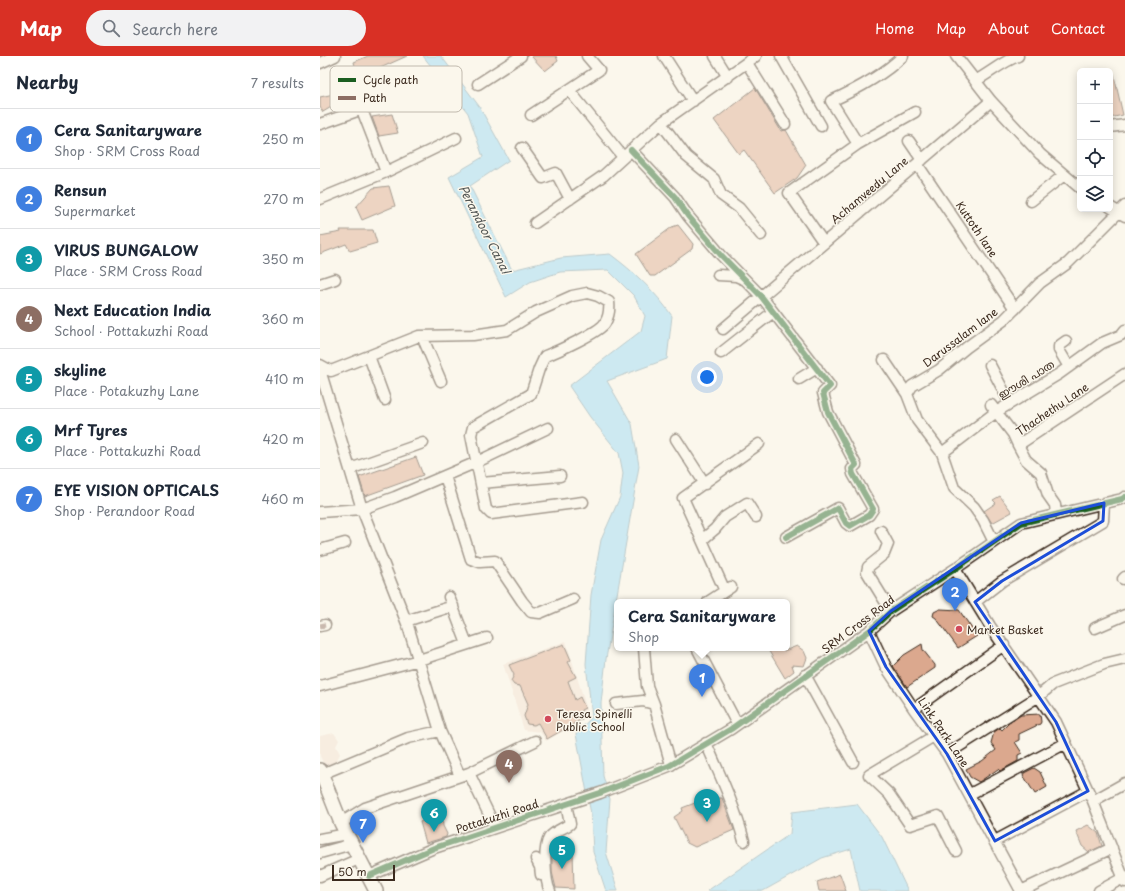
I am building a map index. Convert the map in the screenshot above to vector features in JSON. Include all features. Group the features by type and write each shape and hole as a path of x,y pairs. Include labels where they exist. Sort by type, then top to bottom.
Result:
{"main road":[{"path":"321,772 347,834 376,891"}],"street":[{"path":"320,63 335,56"},
{"path":"478,84 521,56"},
{"path":"531,115 599,70 588,56"},
{"path":"664,56 693,101"},
{"path":"715,56 728,77"},
{"path":"535,223 603,176 661,123 756,56"},
{"path":"781,56 821,126"},
{"path":"858,144 832,101 888,71 903,56"},
{"path":"956,56 991,101 1040,154 1077,186"},
{"path":"975,81 989,73 996,66 1018,56"},
{"path":"747,63 785,124"},
{"path":"569,90 623,157"},
{"name":"Achamveedu Lane","path":"723,329 991,101"},
{"path":"320,124 356,112"},
{"path":"363,112 386,172"},
{"path":"824,243 789,194 858,144 915,112"},
{"path":"661,123 686,156 714,179 721,195 739,208 761,235"},
{"path":"1113,127 1125,125"},
{"path":"320,199 386,172 456,138"},
{"name":"Kuttoth lane","path":"909,141 920,162 1015,309"},
{"path":"522,148 543,178 556,173 570,199"},
{"path":"631,150 675,197 688,216 761,296 830,386 823,393 828,412 856,465 852,469 853,474 874,509 869,515 850,526 846,523 838,508 786,537"},
{"path":"1031,201 1064,175"},
{"name":"Darussalam lane","path":"907,394 912,386 939,370 1004,320 1040,283 1068,263 1120,210"},
{"path":"718,275 736,276 745,280"},
{"path":"320,284 335,279"},
{"path":"320,365 331,371 421,336 473,335 507,330 561,299 587,293 598,296 609,302 610,312 604,325 563,349 545,356 531,394 473,427 471,435 486,509 491,514 583,502"},
{"path":"722,353 773,312"},
{"name":"ഈശി പാത","path":"942,453 993,408 1010,403 1070,367 1102,343 1121,335 1125,330"},
{"path":"421,336 441,381"},
{"path":"1066,341 1059,346 1059,350 1070,367"},
{"path":"369,356 385,400"},
{"path":"884,360 907,394 917,420 942,453 954,488 974,507 983,520 994,542"},
{"path":"990,365 1010,403"},
{"path":"799,379 817,368"},
{"path":"320,370 362,509 406,621 440,731 495,827"},
{"name":"Thachethu Lane","path":"1056,514 1055,505 1048,495 1041,473 1026,460 1018,445 1125,374"},
{"path":"993,408 1013,434 1018,445"},
{"path":"320,512 362,509 445,476 548,428"},
{"path":"676,439 705,484"},
{"path":"350,469 423,443"},
{"path":"713,599 728,589 702,540 683,498 705,484 759,444"},
{"path":"445,476 471,559 480,562 495,561 522,602 532,612 540,613 573,599"},
{"path":"481,483 560,476"},
{"name":"SRM Cross Road","path":"611,788 671,765 737,724 868,631 891,611 1021,523 1125,497"},
{"path":"702,540 715,529 725,517 748,503 756,517"},
{"path":"975,602 1002,581 1103,522 1104,503"},
{"path":"880,531 888,544 884,554 868,567 867,572 891,611"},
{"path":"320,550 344,543"},
{"path":"955,569 975,602 1056,722 1090,796 1124,879 1099,891"},
{"path":"406,621 451,601 467,644"},
{"path":"1095,628 1125,615"},
{"name":"Link Park Lane","path":"868,631 886,666 914,709 947,754 970,794 1021,891"},
{"path":"320,686 419,660 487,638"},
{"path":"914,709 1004,645"},
{"path":"644,651 647,686 654,704 671,765"},
{"path":"699,651 737,724"},
{"path":"947,754 1038,696 1053,684 1104,664 1125,659"},
{"path":"805,676 853,762"},
{"path":"616,704 643,702 654,704"},
{"path":"321,772 408,738 440,731"},
{"path":"934,736 869,775 889,794 910,825 938,816 956,851"},
{"path":"320,852 347,834 365,808 464,775 535,741"},
{"path":"706,743 726,792 733,804 744,841"},
{"path":"970,794 1066,743"},
{"path":"995,841 1090,796 1125,783"},
{"name":"Pottakuzhi Road","path":"369,876 434,848 611,788"},
{"path":"550,891 546,863 547,845 549,838 552,835 570,824 566,804"},
{"path":"320,839 347,834"},
{"path":"1021,891 1112,848"},
{"path":"536,858 540,867 543,891"},
{"path":"320,876 359,859"}],"highlighted area":[{"path":"1104,503 1103,521 1002,581 975,602 1056,722 1088,791 995,841 947,754 886,667 869,631 891,611 1021,523"}],"shaded area":[{"path":"566,641 589,716 546,741 540,732 524,730 503,664"},
{"path":"334,733 339,740 336,746 340,754 332,769 326,769 320,756 320,736"}],"water":[{"path":"423,56 441,56 449,66 431,66"},
{"name":"Perandoor Canal","path":"462,84 479,106 509,160 470,186 512,270 561,258 610,254 644,282 659,298 672,316 667,359 607,381 632,424 639,466 616,599 614,599 614,612 606,659 601,703 603,776 610,799 606,852 618,891 606,891 593,852 591,814 576,734 592,717 586,664 591,595 601,540 620,497 623,473 619,453 590,417 569,386 641,331 645,316 634,296 608,270 560,272 530,282 506,297 449,177 483,157 468,113 462,105"},
{"path":"857,804 882,837 908,891 860,891 851,849 822,858 763,891 707,891 790,834 792,812"}],"building":[{"path":"368,56 407,56 385,66 355,66 354,62"},
{"path":"531,56 556,56 558,61 545,71"},
{"path":"1113,71 1123,115 1113,117"},
{"path":"755,88 781,131 786,130 806,165 797,178 775,193 744,150 739,154 714,120"},
{"path":"330,95 330,108 323,112 320,107 320,97"},
{"path":"392,114 398,133 379,136 372,117"},
{"path":"389,186 395,206 362,220 356,207 373,188"},
{"path":"678,225 693,244 692,249 655,276 650,276 636,254 672,227"},
{"path":"340,230 373,230 377,243 350,251 346,244 320,254 320,236 341,232"},
{"path":"416,457 423,475 365,496 359,477"},
{"path":"1000,496 1012,512 992,523 984,511 996,503 993,500"},
{"name":"Market Basket","path":"940,609 959,610 977,636 958,648 933,616 934,612"},
{"path":"564,644 571,660 568,662 576,677 568,681 575,700 580,697 585,708 581,710 582,719 547,739 538,723 534,725 527,724 524,716 528,704 520,686 514,685 511,681 514,675 509,665"},
{"path":"922,644 923,650 935,665 935,668 907,687 893,666 904,655"},
{"path":"797,646 804,651 807,658 804,666 792,665 794,671 785,678 769,651 790,651 790,649"},
{"path":"1040,714 1040,724 1019,734 1019,740 1015,742 1022,753 1018,755 1018,761 1000,771 998,769 979,782 970,777 966,769 982,761 996,750 991,743 994,732 1000,728 1002,730 1021,715"},
{"path":"1034,768 1040,772 1047,787 1035,794 1023,775"},
{"path":"713,798 722,798 734,830 695,847 687,843 674,817 683,811 682,808 700,801 702,804"},
{"path":"434,816 442,816 443,826 447,834 446,837 426,843 420,822"},
{"path":"1088,825 1098,833 1102,846 1089,852 1082,846 1076,831"},
{"path":"552,850 573,851 574,889 556,888 552,872"},
{"path":"840,874 846,891 819,891 817,882"}],"marked path":[{"path":"320,626 325,625"}],"cycle path":[{"path":"631,150 675,197 688,216 721,255 761,296 830,386 823,393 828,412 856,465 852,469 853,474 873,509 869,515 850,526 846,523 838,508 786,537"},
{"path":"369,876 434,848 600,793 669,766 731,729 869,631 891,611 1021,523 1122,499 1125,497"}],"place":[{"name":"Rensun","path":"955,611"},
{"name":"Market Basket","path":"959,629"},
{"name":"Cera Sanitaryware","path":"702,697"},
{"name":"Teresa Spinelli Public School","path":"548,719"},
{"name":"Next Education India","path":"509,783"},
{"name":"VIRUS BUNGALOW","path":"707,822"},
{"name":"Mrf Tyres","path":"434,832"},
{"name":"EYE VISION OPTICALS","path":"363,843"},
{"name":"skyline","path":"562,869"}]}
